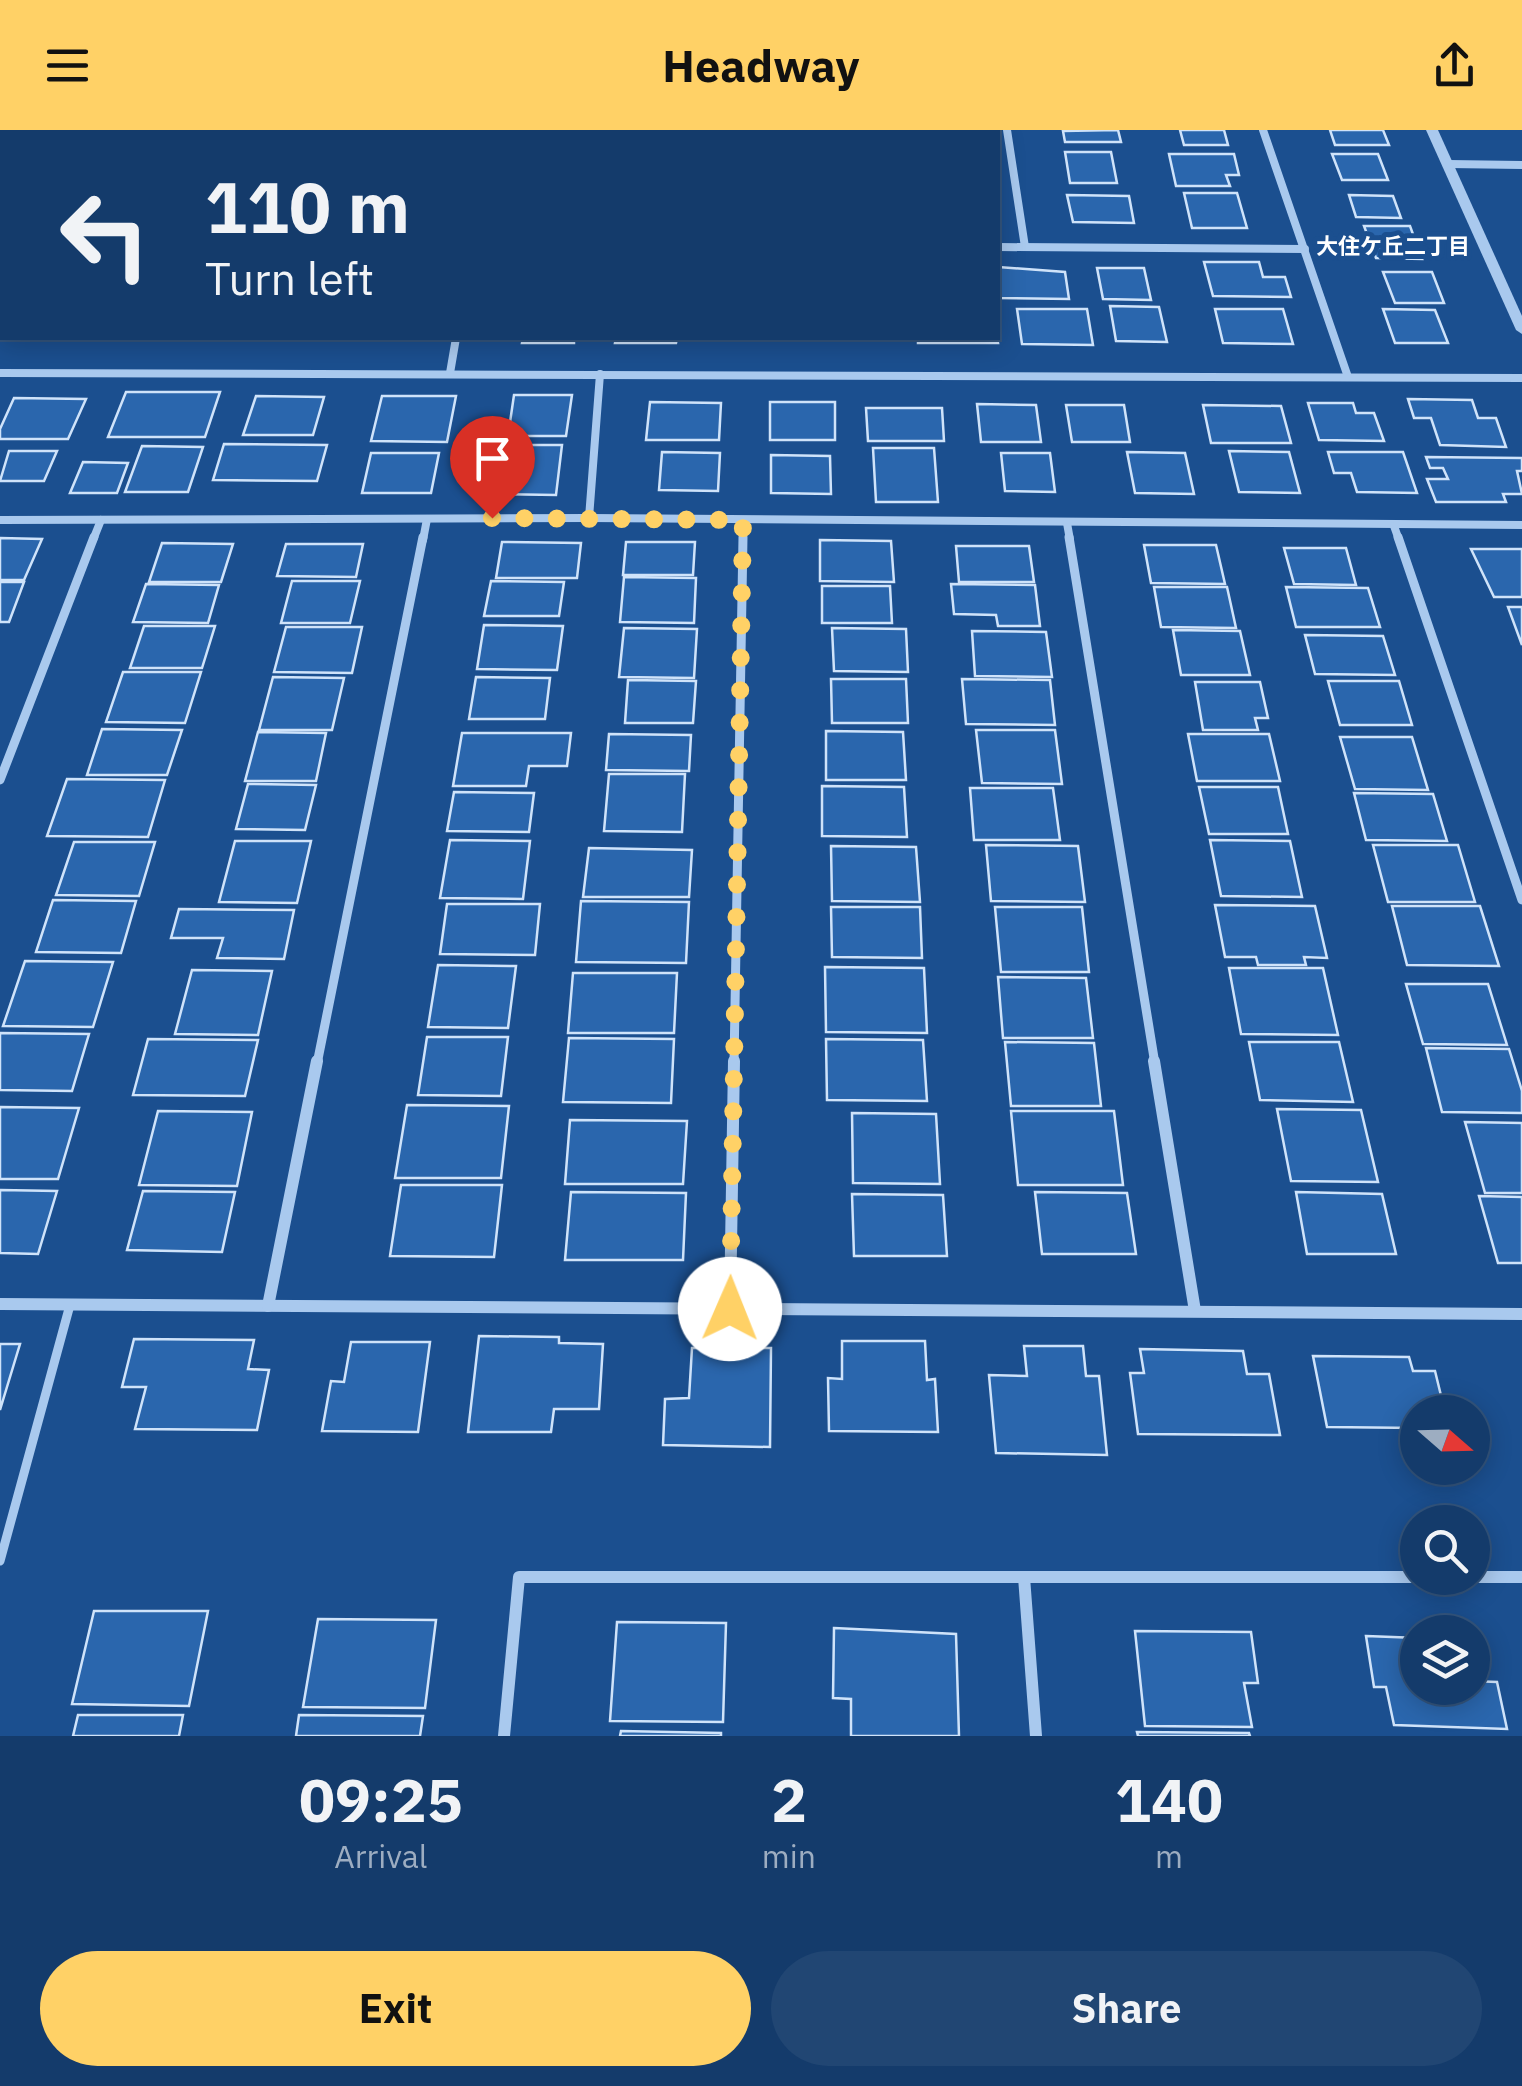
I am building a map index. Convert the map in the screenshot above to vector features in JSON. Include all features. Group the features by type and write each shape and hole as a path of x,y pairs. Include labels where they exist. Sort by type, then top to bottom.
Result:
{"street":[{"path":"1007,130 1025,247"},
{"path":"1263,130 1348,377"},
{"path":"1432,130 1522,330"},
{"path":"1448,164 1522,165"},
{"path":"1000,247 1305,249"},
{"path":"450,374 456,340"},
{"path":"0,373 1522,378"},
{"path":"589,518 600,374"},
{"path":"0,520 589,518 1522,525"},
{"path":"268,1306 427,519"},
{"path":"0,780 100,520"},
{"path":"730,1309 743,520"},
{"path":"1067,523 1194,1311"},
{"path":"1394,526 1522,900"},
{"path":"0,1304 1522,1314"},
{"path":"504,1736 519,1577 1400,1577"},
{"path":"1024,1577 1036,1736"},
{"path":"1490,1577 1522,1578"}],"lane":[{"path":"0,1561 70,1305"}],"building":[{"path":"1118,130 1121,142 1065,142 1063,131"},
{"path":"1180,130 1224,130 1228,145 1184,145"},
{"path":"1330,130 1383,130 1389,145 1335,145"},
{"path":"1065,152 1111,152 1117,183 1070,183"},
{"path":"1169,154 1234,154 1239,175 1226,175 1230,186 1176,186"},
{"path":"1332,154 1378,154 1388,180 1342,180"},
{"path":"1184,193 1237,193 1247,228 1192,228"},
{"path":"1067,195 1129,196 1134,223 1073,222"},
{"path":"1349,195 1393,196 1401,218 1356,217"},
{"path":"1364,226 1410,226 1422,259 1376,258"},
{"path":"1204,262 1259,262 1263,277 1285,277 1291,297 1213,296"},
{"path":"1000,267 1065,272 1069,299 1000,298"},
{"path":"1097,268 1144,268 1151,300 1103,299"},
{"path":"1383,272 1432,272 1444,303 1395,303"},
{"path":"1110,306 1159,307 1167,342 1116,341"},
{"path":"1017,309 1087,309 1093,345 1022,344"},
{"path":"1215,309 1283,309 1293,344 1223,343"},
{"path":"1383,309 1435,310 1448,343 1395,343"},
{"path":"523,340 574,340 574,343 522,343"},
{"path":"616,340 677,340 676,343 615,343"},
{"path":"997,340 998,343 918,343"},
{"path":"126,392 220,392 205,437 108,437"},
{"path":"514,395 572,395 566,436 508,436"},
{"path":"256,396 324,397 313,435 243,435"},
{"path":"382,396 456,396 447,442 371,441"},
{"path":"14,398 86,399 68,439 0,439 0,429"},
{"path":"1408,399 1472,400 1478,418 1496,418 1506,447 1440,445 1431,418 1414,418"},
{"path":"650,402 721,403 719,440 646,440"},
{"path":"770,402 835,402 835,440 770,440"},
{"path":"1308,403 1353,403 1356,413 1374,413 1384,441 1319,440"},
{"path":"977,404 1036,405 1041,442 981,442"},
{"path":"1066,405 1124,405 1130,442 1072,442"},
{"path":"1203,405 1281,406 1291,443 1211,443"},
{"path":"866,408 942,408 944,441 868,441"},
{"path":"224,444 327,445 317,481 213,480"},
{"path":"496,445 562,445 556,495 488,494"},
{"path":"142,446 203,447 188,492 125,492"},
{"path":"873,448 934,448 938,502 876,502"},
{"path":"9,451 57,451 44,481 0,481"},
{"path":"1229,451 1289,452 1300,493 1239,492"},
{"path":"662,452 720,453 718,491 659,490"},
{"path":"1127,452 1185,453 1194,494 1135,493"},
{"path":"1328,452 1403,452 1417,493 1357,492 1351,473 1334,473"},
{"path":"371,453 439,453 431,493 362,493"},
{"path":"1001,453 1050,453 1055,492 1005,491"},
{"path":"771,455 830,456 831,494 771,493"},
{"path":"1426,457 1522,458 1522,471 1517,471 1522,494 1503,494 1506,502 1436,502 1427,479 1448,479 1443,468 1430,468"},
{"path":"83,462 128,463 117,493 70,493"},
{"path":"0,538 42,539 24,580 0,580"},
{"path":"820,540 891,541 894,582 820,581"},
{"path":"502,542 581,543 577,578 496,578"},
{"path":"626,542 695,542 693,575 623,575"},
{"path":"162,543 233,544 221,582 149,582"},
{"path":"286,544 363,544 356,577 277,576"},
{"path":"1144,545 1216,545 1225,584 1151,583"},
{"path":"956,546 1029,546 1034,582 959,582"},
{"path":"1284,548 1346,548 1356,585 1294,584"},
{"path":"1471,549 1522,549 1522,597 1494,597"},
{"path":"624,577 696,578 694,623 620,622"},
{"path":"292,581 360,581 350,623 281,623"},
{"path":"491,581 564,582 559,616 484,616"},
{"path":"0,582 24,582 9,622 0,622"},
{"path":"146,584 219,585 208,623 133,622"},
{"path":"951,584 1035,585 1040,626 998,626 996,615 954,614"},
{"path":"822,586 890,586 892,623 822,623"},
{"path":"1154,587 1227,587 1236,628 1161,627"},
{"path":"1286,587 1368,588 1380,627 1296,627"},
{"path":"1508,607 1522,607 1522,645"},
{"path":"484,625 563,626 557,670 477,669"},
{"path":"144,626 215,626 202,668 130,668"},
{"path":"286,627 362,627 352,673 274,672"},
{"path":"624,628 697,629 694,678 619,677"},
{"path":"832,628 906,629 908,672 834,671"},
{"path":"1173,630 1240,631 1250,675 1181,675"},
{"path":"972,631 1046,632 1052,677 975,676"},
{"path":"1305,635 1383,636 1395,675 1315,674"},
{"path":"123,672 201,672 185,723 106,722"},
{"path":"273,677 344,678 332,730 259,730"},
{"path":"476,677 550,678 545,719 469,719"},
{"path":"831,679 906,679 908,723 832,723"},
{"path":"962,679 1050,680 1055,725 966,724"},
{"path":"628,680 696,681 693,723 625,723"},
{"path":"1328,681 1399,681 1412,725 1340,725"},
{"path":"1195,682 1260,682 1268,718 1255,718 1258,730 1203,730"},
{"path":"102,729 182,730 167,775 87,775"},
{"path":"976,730 1055,730 1062,784 982,783"},
{"path":"826,731 903,732 906,780 826,780"},
{"path":"258,732 326,733 316,781 245,781"},
{"path":"462,733 571,733 567,766 529,766 526,786 453,786"},
{"path":"609,734 691,735 689,771 606,770"},
{"path":"1188,734 1269,734 1280,781 1197,781"},
{"path":"1340,737 1412,737 1428,790 1355,789"},
{"path":"609,774 685,774 682,832 604,831"},
{"path":"67,779 165,780 148,837 47,836"},
{"path":"248,784 316,785 305,830 236,829"},
{"path":"822,786 904,787 907,837 822,836"},
{"path":"1199,787 1278,787 1288,834 1209,834"},
{"path":"970,788 1053,788 1060,840 974,840"},
{"path":"454,792 534,793 529,832 447,831"},
{"path":"1354,793 1433,794 1447,841 1366,840"},
{"path":"450,840 530,841 523,899 440,898"},
{"path":"1210,840 1290,841 1302,897 1221,896"},
{"path":"235,841 311,841 297,903 219,902"},
{"path":"74,842 155,842 139,896 56,895"},
{"path":"986,845 1078,846 1085,902 991,901"},
{"path":"1373,845 1458,845 1475,902 1388,902"},
{"path":"831,846 916,847 920,902 832,901"},
{"path":"589,848 692,850 689,897 583,897"},
{"path":"53,900 136,901 121,953 36,952"},
{"path":"581,901 689,902 686,963 576,962"},
{"path":"447,904 540,904 535,955 440,954"},
{"path":"1215,905 1315,906 1327,958 1304,957 1306,965 1258,965 1256,957 1225,957"},
{"path":"1392,906 1480,906 1499,966 1407,965"},
{"path":"831,907 920,907 922,958 832,957"},
{"path":"995,907 1082,907 1089,972 1001,972"},
{"path":"179,909 294,910 284,959 217,958 223,938 171,938"},
{"path":"25,961 113,962 93,1027 3,1026"},
{"path":"438,965 516,966 508,1028 428,1027"},
{"path":"825,967 924,968 927,1033 826,1032"},
{"path":"1229,968 1323,968 1338,1035 1241,1034"},
{"path":"192,970 272,971 258,1035 175,1034"},
{"path":"573,973 677,973 674,1033 568,1033"},
{"path":"998,977 1086,978 1093,1038 1003,1038"},
{"path":"1406,984 1488,984 1507,1045 1423,1044"},
{"path":"0,1033 89,1034 72,1091 0,1090"},
{"path":"427,1037 508,1037 501,1096 418,1095"},
{"path":"569,1038 674,1039 671,1103 563,1102"},
{"path":"148,1039 258,1040 245,1096 133,1095"},
{"path":"826,1039 923,1040 927,1101 827,1100"},
{"path":"1005,1042 1094,1043 1101,1106 1011,1106"},
{"path":"1249,1042 1339,1042 1353,1102 1260,1100"},
{"path":"1426,1048 1509,1049 1522,1091 1522,1113 1442,1112"},
{"path":"407,1105 509,1106 501,1178 395,1178"},
{"path":"0,1107 79,1108 58,1179 0,1179"},
{"path":"1277,1109 1361,1110 1378,1182 1291,1181"},
{"path":"158,1111 252,1112 237,1186 139,1185"},
{"path":"1011,1111 1114,1111 1123,1185 1018,1185"},
{"path":"852,1113 936,1114 940,1184 853,1183"},
{"path":"570,1120 687,1121 683,1184 565,1184"},
{"path":"1465,1122 1522,1123 1522,1193 1485,1193"},
{"path":"401,1185 502,1185 494,1257 390,1256"},
{"path":"0,1190 57,1191 38,1254 0,1253"},
{"path":"143,1191 235,1192 222,1252 127,1250"},
{"path":"571,1192 686,1193 683,1260 565,1260"},
{"path":"1035,1192 1127,1193 1136,1254 1042,1254"},
{"path":"1296,1192 1382,1194 1396,1254 1307,1254"},
{"path":"852,1194 943,1195 947,1256 854,1256"},
{"path":"1479,1196 1522,1197 1522,1263 1498,1263"},
{"path":"479,1336 559,1337 559,1343 603,1344 599,1409 554,1409 551,1432 468,1432"},
{"path":"134,1339 254,1340 248,1369 269,1370 257,1430 135,1429 146,1387 122,1387"},
{"path":"842,1341 925,1341 927,1380 935,1379 938,1432 829,1431 828,1378 842,1379"},
{"path":"351,1342 430,1342 418,1432 322,1431 331,1381 344,1382"},
{"path":"0,1344 20,1344 0,1410"},
{"path":"1024,1346 1083,1346 1086,1376 1099,1376 1107,1455 996,1453 989,1375 1027,1376"},
{"path":"692,1348 771,1348 770,1447 663,1445 665,1399 689,1398"},
{"path":"1140,1349 1243,1351 1247,1374 1269,1374 1280,1435 1138,1434 1130,1373 1144,1373"},
{"path":"1313,1356 1409,1357 1413,1371 1435,1371 1441,1395 1400,1395 1400,1428 1327,1427"},
{"path":"94,1611 208,1611 189,1706 72,1704"},
{"path":"318,1619 436,1620 425,1708 303,1707"},
{"path":"617,1622 726,1623 723,1722 610,1721"},
{"path":"834,1628 956,1634 959,1736 851,1736 851,1699 833,1698"},
{"path":"1135,1631 1251,1632 1258,1683 1244,1683 1252,1727 1145,1726"},
{"path":"1366,1636 1400,1637 1400,1705 1490,1705 1490,1682 1497,1682 1507,1729 1394,1725 1386,1687 1374,1687"},
{"path":"78,1715 183,1715 179,1736 73,1736"},
{"path":"299,1715 423,1716 420,1736 296,1736"},
{"path":"621,1731 721,1733 721,1736 620,1736"},
{"path":"1137,1732 1249,1733 1250,1736 1138,1736"}],"district":[{"name":"大住ケ丘二丁目","path":"1393,245"}],"route":[{"path":"492,518 743,520 730,1309"}]}
